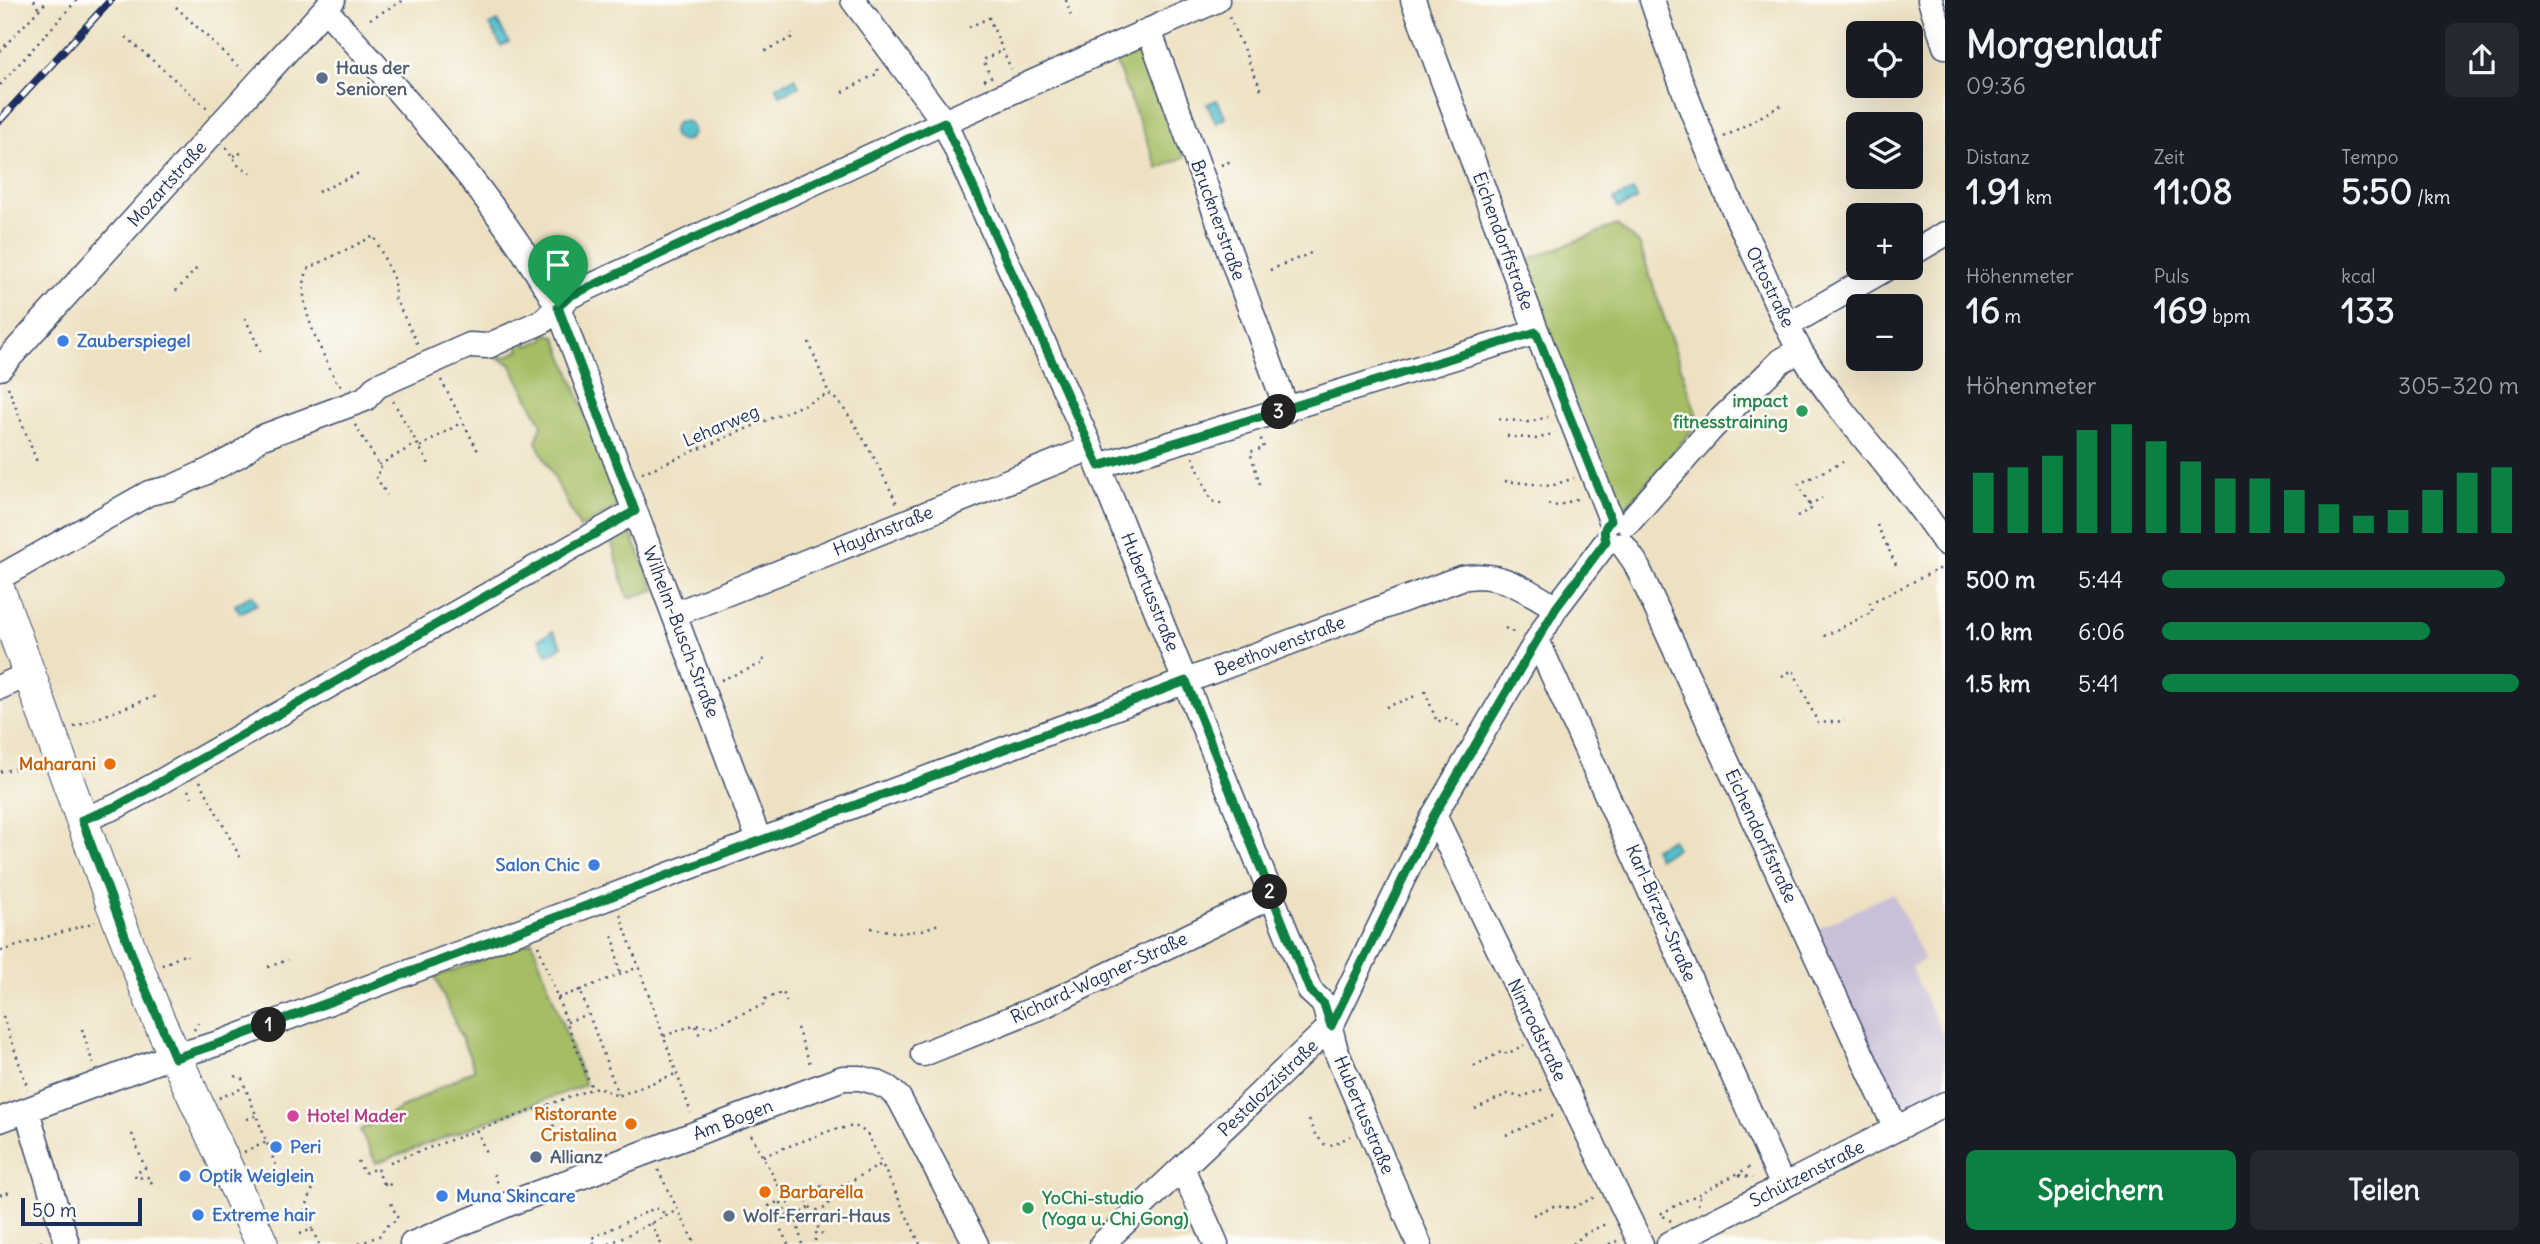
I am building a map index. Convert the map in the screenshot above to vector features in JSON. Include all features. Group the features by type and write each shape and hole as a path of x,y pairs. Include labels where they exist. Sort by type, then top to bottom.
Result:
{"main road":[{"path":"0,593 140,976 175,1058 262,1244"}],"street":[{"name":"Hubertusstraße","path":"853,0 944,122 1095,457 1310,991 1324,1004 1336,1051 1419,1244"},
{"name":"Eichendorffstraße","path":"1413,0 1536,332 1617,532 1634,562 1896,1129"},
{"name":"Ottostraße","path":"1652,0 1685,96 1728,200 1800,350 1847,417 1945,543"},
{"name":"Mozartstraße","path":"2,374 329,4"},
{"name":"Wilhelm-Busch-Straße","path":"329,4 475,181 542,278 558,307 759,840"},
{"path":"0,577 149,493 172,488 239,456 260,438 365,399 382,383 470,345 488,346 543,321 570,296 944,122 1149,30 1222,6"},
{"path":"1936,8 1945,46"},
{"name":"Brucknerstraße","path":"1149,30 1287,410"},
{"path":"1923,247 1945,234"},
{"path":"1788,325 1866,280"},
{"name":"Haydnstraße","path":"675,614 1095,457 1256,419 1536,332"},
{"name":"Pestalozzistraße","path":"1102,1244 1183,1170 1331,1026 1434,815 1556,608 1617,532 1719,421 1781,361 1800,350"},
{"path":"82,820 117,806 635,511"},
{"name":"Beethovenstraße","path":"0,1120 29,1103 223,1042 1471,576 1487,575 1511,582 1556,608"},
{"name":"Karl-Birzer-Straße","path":"1537,640 1783,1186"},
{"path":"0,687 29,674"},
{"name":"Nimrodstraße","path":"1434,815 1642,1244"},
{"name":"Richard-Wagner-Straße","path":"923,1054 1067,995 1272,895"},
{"name":"Am Bogen","path":"406,1234 511,1203 843,1078 860,1078 888,1088 906,1107 976,1244"},
{"path":"29,1103 60,1241"},
{"name":"Schützenstraße","path":"1670,1244 1945,1104"},
{"path":"1183,1170 1216,1244"}],"path":[{"path":"34,0 39,10"},
{"path":"0,51 48,0"},
{"path":"0,85 77,0"},
{"path":"370,19 404,0"},
{"path":"1066,0 1071,18"},
{"path":"1222,6 1262,91"},
{"path":"176,8 257,84"},
{"path":"969,27 989,18 1011,69"},
{"path":"765,51 793,37 792,33"},
{"path":"126,37 218,127 238,165 253,174"},
{"path":"984,80 991,77 983,60 1003,50"},
{"path":"843,92 866,81 867,77 878,73 877,70"},
{"path":"1706,147 1785,103"},
{"path":"234,156 238,152 242,155"},
{"path":"1212,169 1234,160"},
{"path":"318,192 359,173"},
{"path":"344,385 338,385 308,319 304,277 309,268 374,236 394,280 395,298 423,356"},
{"path":"1270,270 1311,253"},
{"path":"176,291 198,267"},
{"path":"245,318 261,352"},
{"path":"809,342 829,394 837,399 849,416 891,489 898,507"},
{"path":"2,374 37,463"},
{"path":"439,376 478,451"},
{"path":"382,383 430,466"},
{"name":"Leharweg","path":"624,481 829,394"},
{"path":"1499,419 1528,422 1546,416"},
{"path":"1256,419 1264,448 1250,452 1259,484"},
{"path":"352,420 382,470 375,475 387,495"},
{"path":"379,465 463,422"},
{"path":"1507,436 1537,439 1550,435"},
{"path":"1797,516 1811,509 1799,484 1843,462"},
{"path":"1199,469 1211,501 1223,504"},
{"path":"1505,481 1551,486 1566,481"},
{"path":"1809,505 1822,498"},
{"path":"1548,504 1557,506 1573,500"},
{"path":"1877,525 1898,569"},
{"path":"1887,546 1893,542"},
{"path":"1824,636 1873,612 1870,603 1945,566"},
{"path":"712,683 764,663 762,660 769,658"},
{"path":"1782,676 1793,670 1818,723 1845,721"},
{"path":"1425,691 1437,722 1447,718 1478,739"},
{"path":"1386,707 1418,695"},
{"path":"0,772 38,762 54,745 156,696"},
{"path":"191,764 241,859"},
{"path":"612,895 698,1133"},
{"path":"1,951 92,923"},
{"path":"922,930 939,924"},
{"path":"530,926 592,1088"},
{"path":"871,928 900,933 914,931"},
{"path":"612,936 621,974"},
{"path":"140,976 186,954 187,956"},
{"path":"268,967 288,960"},
{"path":"558,998 639,967"},
{"path":"580,990 618,1096"},
{"path":"664,1036 696,1024 710,1027 763,1005 765,999 783,992 787,1003"},
{"path":"746,1012 748,1018"},
{"path":"567,1022 588,1013"},
{"path":"3,1016 29,1103"},
{"path":"696,1024 700,1036"},
{"path":"797,1028 811,1066"},
{"path":"82,1029 96,1073"},
{"path":"1474,1066 1503,1051 1507,1054 1530,1042"},
{"path":"390,1162 592,1088 597,1087 618,1096 678,1073"},
{"path":"235,1076 242,1079 276,1166"},
{"path":"1475,1109 1507,1094 1514,1097 1528,1096 1562,1081"},
{"path":"211,1101 245,1087"},
{"path":"546,1105 554,1127"},
{"path":"247,1119 257,1115"},
{"path":"1506,1135 1554,1115 1561,1121"},
{"path":"1309,1120 1315,1134 1324,1144 1333,1145 1346,1138"},
{"path":"763,1156 832,1130 855,1126 867,1133 920,1244"},
{"path":"477,1130 486,1153"},
{"path":"132,1134 145,1168 135,1174 136,1178 149,1177 153,1186"},
{"path":"751,1135 796,1219 802,1244"},
{"path":"240,1153 267,1142"},
{"path":"1655,1217 1770,1157"},
{"path":"358,1161 364,1173 377,1168 384,1186 389,1182 390,1185"},
{"path":"829,1193 882,1164"},
{"path":"658,1171 695,1244"},
{"path":"494,1174 499,1186"},
{"path":"768,1177 772,1174"},
{"path":"292,1218 304,1213 313,1188 310,1183"},
{"path":"814,1186 821,1186 829,1193 830,1200 826,1207 820,1210 809,1207 806,1197 814,1186"},
{"path":"0,1195 13,1191"},
{"path":"1698,1210 1701,1192"},
{"path":"783,1196 806,1197"},
{"path":"1533,1215 1554,1206 1572,1208 1592,1199"},
{"path":"788,1244 769,1206 780,1201 790,1221 809,1207"},
{"path":"391,1203 406,1234"},
{"path":"594,1244 592,1238 655,1208 668,1214"},
{"path":"608,1244 678,1210"},
{"path":"304,1213 319,1244"},
{"path":"801,1214 817,1226 824,1237"},
{"path":"1660,1214 1672,1222 1681,1218"},
{"path":"359,1244 381,1235 385,1227 398,1219"},
{"path":"651,1223 661,1244"},
{"path":"1573,1244 1586,1233 1605,1225"},
{"path":"618,1226 623,1237"},
{"path":"815,1241 817,1226"},
{"path":"300,1234 312,1228"},
{"path":"381,1235 383,1240"},
{"path":"33,1244 60,1241"}],"shaded area":[{"path":"1893,893 1924,960 1911,967 1945,1040 1945,1090 1900,1111 1816,929"}],"green space":[{"path":"1133,51 1147,56 1184,157 1158,169 1114,58"},
{"path":"1617,225 1639,243 1699,422 1637,495 1627,505 1618,507 1517,264"},
{"path":"541,331 556,337 621,505 580,528 536,442 542,424 510,364 489,353 499,350 503,358 520,350 516,342 524,338 528,346 545,339"},
{"path":"626,530 630,531 655,590 628,598 610,537"},
{"path":"532,941 585,1085 376,1163 360,1130 475,1069 435,977"}],"water":[{"path":"497,21 509,42 501,46 490,25"},
{"path":"795,78 799,86 780,95 776,87"},
{"path":"1217,100 1226,118 1216,123 1207,104"},
{"path":"683,121 690,124 693,131 690,138 683,141 676,138 673,131 676,124"},
{"path":"1633,191 1637,200 1618,208 1614,199"},
{"path":"252,595 257,604 240,613 235,605"},
{"path":"553,631 562,646 548,655 539,639"},
{"path":"1672,839 1676,849 1658,858 1654,848"}],"railway":[{"path":"0,120 111,0"}],"place":[{"name":"Haus der Senioren","path":"322,78"},
{"name":"Zauberspiegel","path":"63,341"},
{"name":"impact fitnesstraining","path":"1802,411"},
{"name":"Maharani","path":"110,764"},
{"name":"Salon Chic","path":"594,865"},
{"name":"Hotel Mader","path":"293,1116"},
{"name":"Ristorante Cristalina","path":"631,1124"},
{"name":"Peri","path":"276,1147"},
{"name":"Allianz","path":"536,1157"},
{"name":"Optik Weiglein","path":"185,1176"},
{"name":"Barbarella","path":"765,1192"},
{"name":"Muna Skincare","path":"442,1196"},
{"name":"YoChi-studio (Yoga u. Chi Gong)","path":"1028,1208"},
{"name":"Extreme hair","path":"198,1215"},
{"name":"Wolf-Ferrari-Haus","path":"729,1216"}],"route":[{"path":"944,122 1099,466 1536,332 1611,520 1605,526 1606,541 1556,608 1434,815 1331,1026 1324,1004 1310,991 1186,681 175,1058 140,976 82,820 117,806 160,782 635,511 558,307 570,296 944,122"}]}
